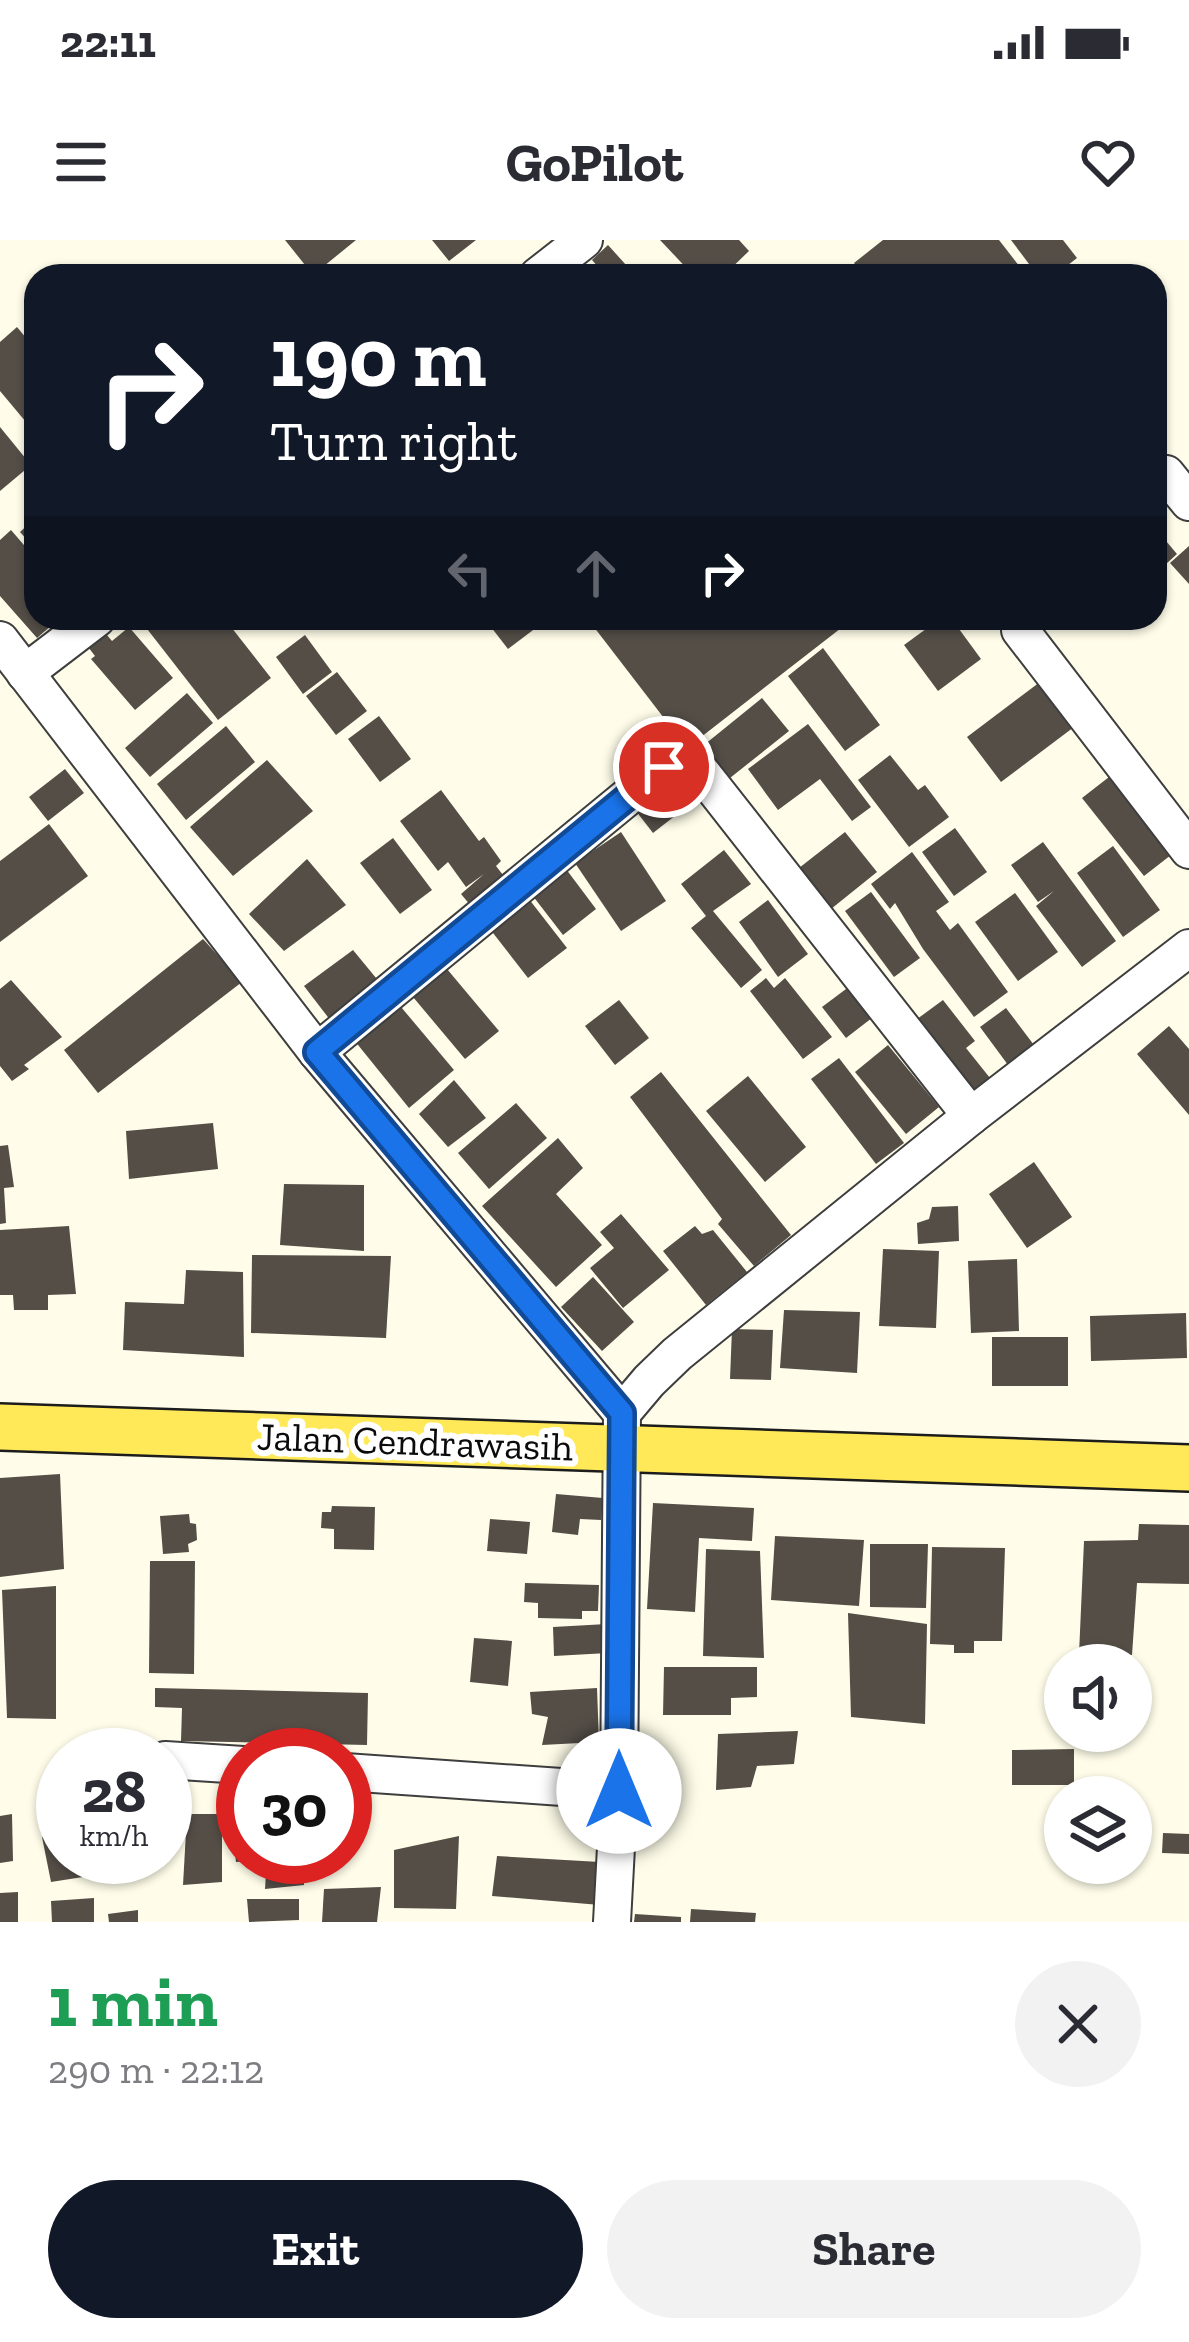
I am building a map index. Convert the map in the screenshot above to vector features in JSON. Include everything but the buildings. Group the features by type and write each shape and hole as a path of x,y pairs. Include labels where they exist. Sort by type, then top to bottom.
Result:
{"main road":[{"name":"Jalan Cendrawasih","path":"0,1401 622,1428 1189,1468"},
{"name":"Jalan Cendrawasih","path":"0,1426 622,1428 1189,1437"}],"street":[{"path":"553,264 584,240"},
{"path":"25,673 81,630"},
{"path":"1019,630 1189,850"},
{"path":"0,640 317,1052 622,1428"},
{"path":"317,1052 664,767 684,760 701,772 971,1116"},
{"path":"612,1922 619,1791 622,1428 649,1381 971,1116 1189,948"},
{"path":"372,1774 619,1791"}],"route":[{"path":"619,1791 622,1413 317,1052 664,767"}]}
